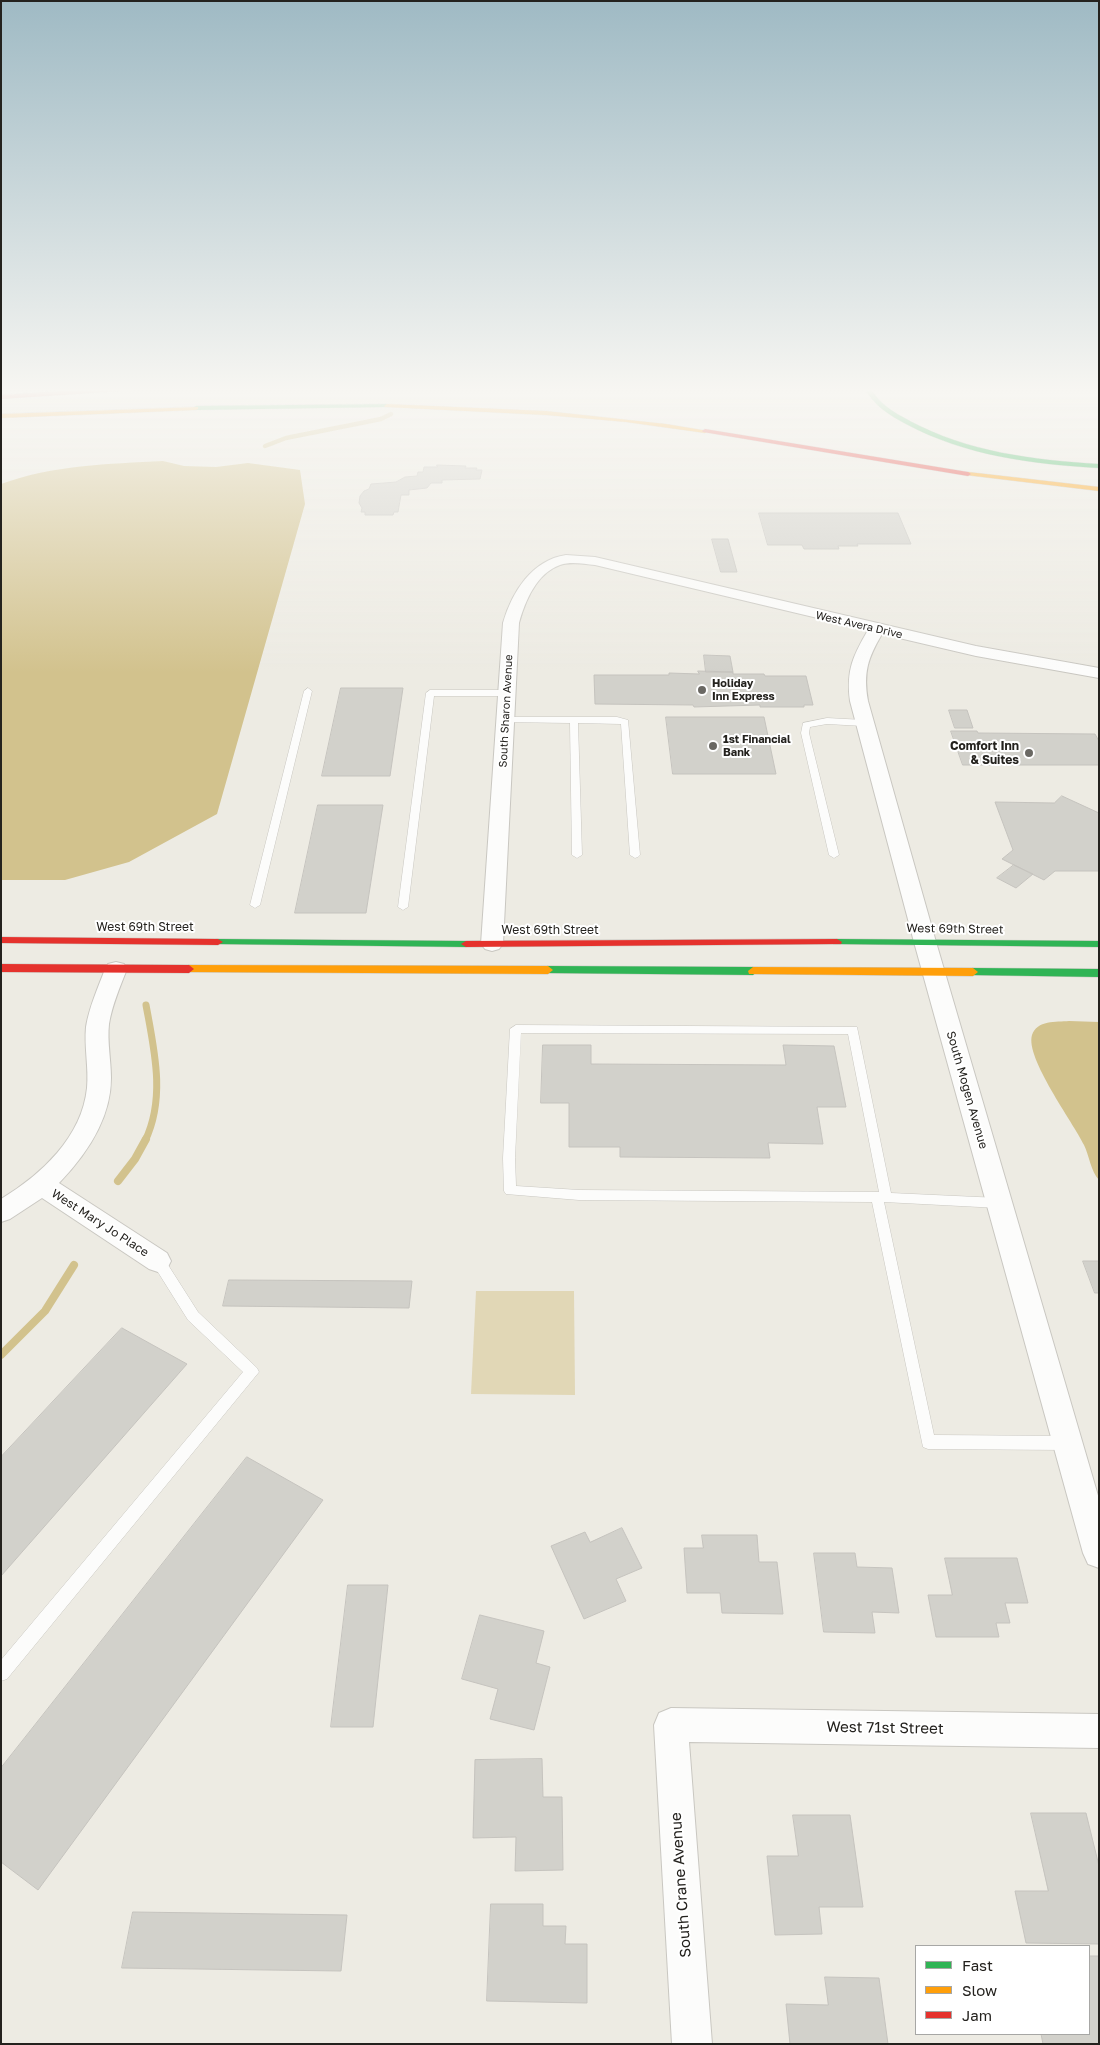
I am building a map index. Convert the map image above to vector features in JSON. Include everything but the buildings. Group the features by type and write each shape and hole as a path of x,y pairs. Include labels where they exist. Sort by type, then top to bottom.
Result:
{"main road":[{"path":"1040,482 1099,489"},
{"name":"West 69th Street","path":"1,940 492,944 925,942 1099,944"},
{"path":"1,968 1099,973"}],"street":[{"name":"South Sharon Avenue","path":"492,944 511,623 518,601 533,581 551,564 569,559 581,559 621,568"},
{"name":"West Avera Drive","path":"621,568 877,630 976,651 1099,673"},
{"name":"South Mogen Avenue","path":"877,630 856,668 855,685 864,723 1099,1553"},
{"path":"1,1212 42,1185 58,1168 88,1126 96,1102 99,1076 97,1034 99,1017 116,969"},
{"name":"West Mary Jo Place","path":"42,1185 158,1261"},
{"name":"West 71st Street","path":"671,1725 1099,1731"},
{"name":"South Crane Avenue","path":"671,1725 692,2044"}],"lane":[{"path":"255,905 308,691"},
{"path":"403,907 430,693 508,693"},
{"path":"506,720 617,720 625,722 635,855"},
{"path":"574,720 577,855"},
{"path":"834,855 805,733 806,725 828,721 864,723"},
{"path":"999,1202 882,1197 579,1195 510,1191 508,1158 516,1028 854,1030 882,1197 928,1442 1068,1443"},
{"path":"1,1673 252,1372 193,1316 158,1261"}],"shaded area":[{"path":"6,482 302,482 305,504 217,814 129,862 65,880 1,880 1,484"},
{"path":"1069,1021 1099,1022 1099,1180 1094,1173 1084,1145 1042,1074 1032,1045 1034,1030 1042,1024"},
{"path":"476,1291 574,1291 575,1395 471,1394"}],"waterway":[{"path":"145,1140 151,1125 157,1091 155,1056 146,1005"},
{"path":"118,1181 135,1159 145,1140"},
{"path":"1,1355 45,1311 74,1265"}],"traffic: fast":[{"path":"218,942 466,944"},
{"path":"837,942 1099,944"},
{"path":"548,970 753,971"},
{"path":"973,972 1099,973"}],"traffic: slow":[{"path":"1042,482 1099,489"},
{"path":"189,969 548,970"},
{"path":"753,971 973,972"}],"traffic: jam":[{"path":"1,940 218,942"},
{"path":"466,944 837,942"},
{"path":"1,968 189,969"}],"place":[{"name":"Holiday Inn Express","path":"702,690"},
{"name":"1st Financial Bank","path":"713,746"},
{"name":"Comfort Inn & Suites","path":"1029,753"}]}
